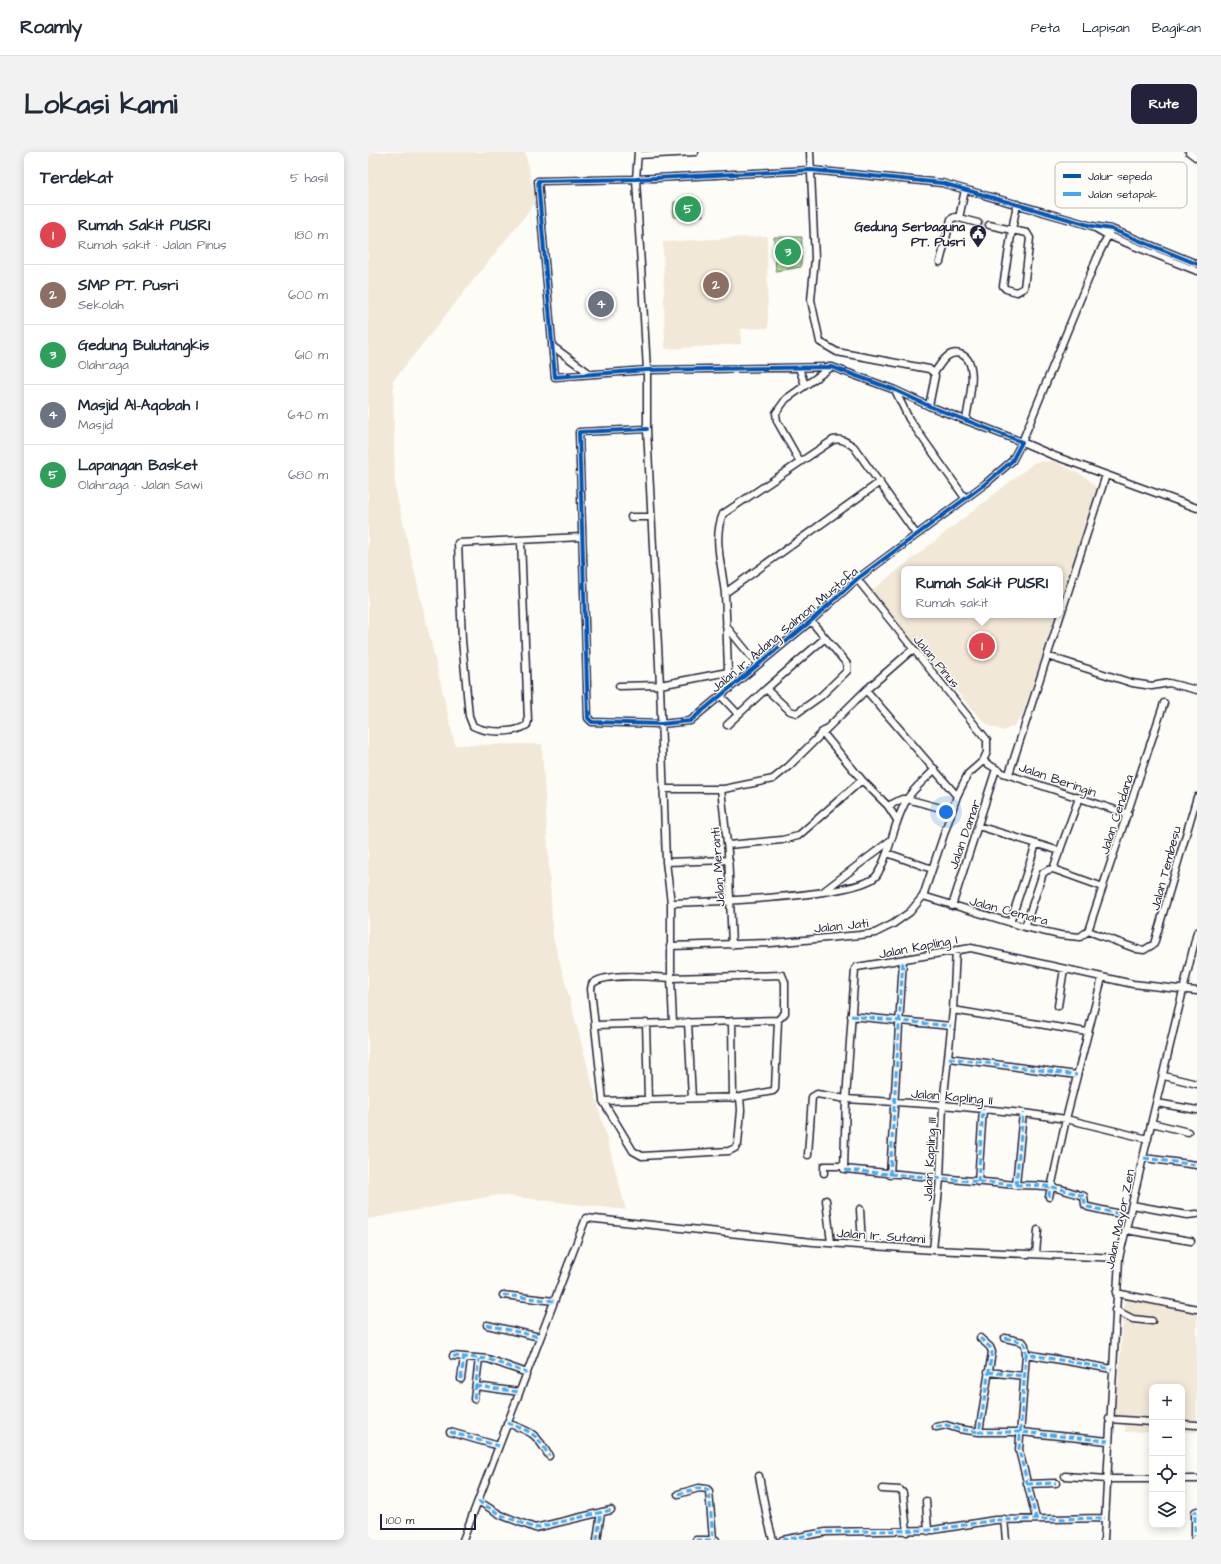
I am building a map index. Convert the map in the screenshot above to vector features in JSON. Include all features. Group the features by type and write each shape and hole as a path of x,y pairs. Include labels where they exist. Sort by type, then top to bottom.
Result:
{"street":[{"path":"673,1023 670,903 666,862 660,685 647,429 647,370 636,179 638,153 695,152"},
{"path":"810,152 815,258 811,300 820,342 837,352 916,366 929,369 934,373"},
{"path":"1189,152 1197,158"},
{"path":"1197,264 1111,229 1092,226 942,183 811,170 636,179 538,181 555,377 590,373 647,370 832,367 895,390 928,406 1052,455 1197,508"},
{"path":"959,218 965,190"},
{"path":"989,225 1012,230 1027,233 1030,238 1024,288 1017,292 1006,289 1003,286 1012,230 1017,204"},
{"path":"940,262 951,220 955,217 978,223"},
{"path":"1092,226 1109,236 1197,270"},
{"name":"Jalan Ir. Adang Salmon Mustofa","path":"647,429 579,432 588,718 592,722 661,724 690,721 811,621 857,579 1012,461 1022,442 1097,258 1109,236 1111,229"},
{"path":"552,346 590,373"},
{"path":"928,406 934,373 948,355 957,353 966,356 971,363 972,383 966,420"},
{"path":"800,462 777,421 776,413 786,398 832,367"},
{"path":"799,368 805,385"},
{"path":"895,390 909,419 965,498"},
{"path":"729,689 724,593 718,532 719,522 723,514 833,440 845,440 854,447 916,534"},
{"path":"1063,607 1106,475"},
{"path":"724,593 880,482"},
{"path":"631,517 651,517"},
{"path":"521,540 527,725 522,728 507,730 480,730 472,726 469,716 462,640 458,543 582,537"},
{"name":"Jalan Pinus","path":"857,579 984,735 987,740 987,752 983,761"},
{"path":"1009,774 1059,618"},
{"path":"766,689 775,699 794,713 797,713 821,696 847,671 848,668 811,621"},
{"path":"726,626 758,665"},
{"path":"727,726 738,714 825,638"},
{"path":"663,789 721,789 773,779 789,766 866,690 913,649"},
{"path":"1047,656 1132,683 1152,686 1169,683 1197,690"},
{"path":"619,686 660,685 728,672"},
{"path":"866,690 957,796"},
{"path":"721,696 738,714"},
{"name":"Jalan Cendana","path":"1088,932 1164,703"},
{"path":"822,732 862,780 888,806 897,820"},
{"name":"Jalan Beringin","path":"983,761 996,769 1009,774 1128,814"},
{"name":"Jalan Jati","path":"670,946 779,943 875,933 893,924 910,912 923,896 957,796 968,774 983,761"},
{"path":"670,903 730,902 822,892 863,884 871,880 876,876 887,853 897,820 907,799 935,769"},
{"name":"Jalan Damar","path":"952,906 996,769"},
{"path":"728,845 782,840 798,836 862,780"},
{"name":"Jalan Meranti","path":"721,789 728,845 732,945"},
{"name":"Jalan Tembesu","path":"1088,932 1137,949 1144,950 1154,944 1197,797"},
{"path":"1053,869 1078,798"},
{"path":"888,806 897,801 907,799 952,811"},
{"path":"978,826 1060,851"},
{"path":"822,892 892,839"},
{"path":"1010,923 1036,844"},
{"path":"887,853 932,869"},
{"path":"666,862 728,860"},
{"path":"1025,927 1043,873 1048,870 1053,869 1103,887"},
{"name":"Jalan Cemara","path":"923,896 1010,923 1060,935 1080,937 1088,932"},
{"name":"Jalan Mayor Zen","path":"1104,1540 1109,1419 1119,1258 1164,1076 1197,932"},
{"name":"Jalan Kapling I","path":"843,1166 851,1016 855,970 857,968 971,948 1133,984 1197,991"},
{"name":"Jalan Kapling III","path":"934,1250 940,1179 943,1105 949,1058 956,950"},
{"path":"890,1174 903,960"},
{"path":"1058,1006 1064,969"},
{"path":"603,1100 733,1098 773,1091 775,1089 778,1020 785,1012 786,982 782,975 671,978 634,977 601,979 595,981 591,989 603,1100 633,1150 642,1156 729,1151 735,1148 738,1144 741,1110 740,1097"},
{"path":"1049,1197 1050,1187 1087,1032 1102,978"},
{"path":"953,1010 1087,1032"},
{"path":"851,1016 951,1026"},
{"path":"596,1025 778,1020"},
{"path":"732,1021 733,1098"},
{"path":"688,1022 692,1098"},
{"path":"646,1023 648,1100"},
{"path":"949,1058 1077,1075"},
{"path":"1164,1076 1197,1084"},
{"name":"Jalan Kapling II","path":"808,1155 811,1111 814,1094 846,1099 943,1105 1023,1113 1066,1119 1148,1139"},
{"path":"1157,1103 1197,1110"},
{"path":"978,1182 983,1109"},
{"path":"1016,1185 1023,1113"},
{"path":"1152,1123 1188,1132"},
{"path":"1144,1158 1197,1165"},
{"path":"824,1173 824,1166 843,1166 845,1170 1050,1187 1084,1196 1085,1205 1088,1207 1129,1216"},
{"path":"826,1200 831,1243"},
{"path":"1132,1205 1187,1215 1197,1214"},
{"path":"860,1209 862,1245"},
{"name":"Jalan Ir. Sutami","path":"554,1301 586,1218 831,1243 934,1250 1119,1258"},
{"path":"1036,1254 1038,1230"},
{"path":"1126,1230 1191,1241"},
{"path":"1116,1293 1197,1309"},
{"path":"463,1540 554,1301 503,1295"},
{"path":"1115,1310 1133,1319 1152,1321"},
{"path":"487,1325 540,1337"},
{"path":"979,1432 992,1349 980,1338"},
{"path":"1005,1338 1026,1344 1022,1432 1019,1450 1036,1518"},
{"path":"1026,1354 1112,1369"},
{"path":"453,1356 488,1359 527,1373"},
{"path":"461,1379 464,1357"},
{"path":"474,1399 479,1359"},
{"path":"988,1372 1024,1376"},
{"path":"476,1386 519,1392"},
{"path":"1109,1419 1149,1422"},
{"path":"507,1424 530,1431 539,1439 549,1456"},
{"path":"1185,1424 1197,1425"},
{"path":"936,1427 946,1425 959,1429 979,1432 1022,1432 1108,1442"},
{"path":"450,1432 499,1446"},
{"path":"759,1476 767,1517 774,1540"},
{"path":"1065,1476 1107,1479 1149,1479"},
{"path":"1185,1479 1197,1479"},
{"path":"1027,1484 1056,1483"},
{"path":"678,1494 699,1488 707,1489 709,1491 715,1539 696,1540"},
{"path":"882,1489 900,1490 903,1493 907,1532"},
{"path":"478,1501 500,1515 535,1528 611,1510"},
{"path":"926,1501 928,1531"},
{"path":"1195,1540 1195,1512 1197,1511"},
{"path":"597,1540 601,1512"},
{"path":"782,1540 826,1532 858,1533 928,1531 1004,1519 1105,1518"},
{"path":"1004,1519 1006,1540"},
{"path":"826,1532 827,1540"},
{"path":"896,1532 897,1540"},
{"path":"858,1533 860,1540"}],"shaded area":[{"path":"368,152 525,152 536,202 393,381 395,488 455,745 542,744 553,937 626,1210 498,1195 368,1219"},
{"path":"767,236 768,328 741,329 741,344 665,349 663,242"},
{"path":"1054,461 1086,477 1097,488 1084,536 1063,597 1063,566 903,566 1035,462"},
{"path":"901,568 901,618 1056,618 1022,716 1014,726 1003,731 990,726 980,718 870,592"},
{"path":"1125,1295 1197,1309 1197,1432 1185,1432 1185,1384 1149,1384 1149,1432 1125,1432 1125,1422 1115,1421"}],"green space":[{"path":"674,202 702,202 703,216 673,217"},
{"path":"774,237 802,237 801,267 776,271"}],"tunnel":[{"path":"978,223 989,225"}],"marked path":[{"path":"890,1175 903,960"},
{"path":"851,1016 951,1026"},
{"path":"949,1058 1077,1075"},
{"path":"978,1182 983,1109"},
{"path":"845,1170 1016,1185 1023,1113"},
{"path":"1144,1158 1197,1165"},
{"path":"1016,1185 1042,1186 1064,1190 1084,1196 1085,1205 1088,1207 1129,1216"},
{"path":"1049,1197 1050,1187"},
{"path":"503,1295 554,1301"},
{"path":"487,1325 540,1337"},
{"path":"980,1338 990,1347 992,1352 979,1432 1021,1432 1108,1441"},
{"path":"1005,1338 1023,1342 1025,1345 1026,1354 1112,1369"},
{"path":"1026,1354 1019,1450 1036,1518"},
{"path":"453,1356 488,1359 527,1373"},
{"path":"461,1379 464,1357"},
{"path":"474,1399 479,1359"},
{"path":"988,1372 1024,1376"},
{"path":"476,1386 519,1392"},
{"path":"507,1423 532,1434 537,1438 549,1456"},
{"path":"936,1427 946,1425 959,1429 979,1432"},
{"path":"450,1432 499,1446"},
{"path":"1027,1484 1056,1483"},
{"path":"678,1494 699,1488 707,1489 709,1491 713,1539"},
{"path":"478,1501 501,1515 535,1528 611,1510"},
{"path":"1195,1540 1195,1512 1197,1511"},
{"path":"597,1540 601,1512"},
{"path":"782,1540 826,1532 933,1530 995,1520 1105,1518"},
{"path":"696,1540 716,1540"}],"cycle path":[{"path":"647,429 579,432 588,718 592,722 661,724 690,721 811,621 857,579 985,484 1012,461 1022,442 929,406 895,390 832,367 647,370 555,377 538,181 636,179 811,170 942,183 1092,226 1111,229 1197,264"}],"place":[{"name":"Lapangan Basket","path":"688,209"},
{"name":"Gedung Serbaguna PT. Pusri","path":"978,248"},
{"name":"Gedung Bulutangkis","path":"788,252"},
{"name":"SMP PT. Pusri","path":"716,285"},
{"name":"Masjid Al-Aqobah 1","path":"601,304"},
{"name":"Rumah Sakit PUSRI","path":"982,646"}]}
